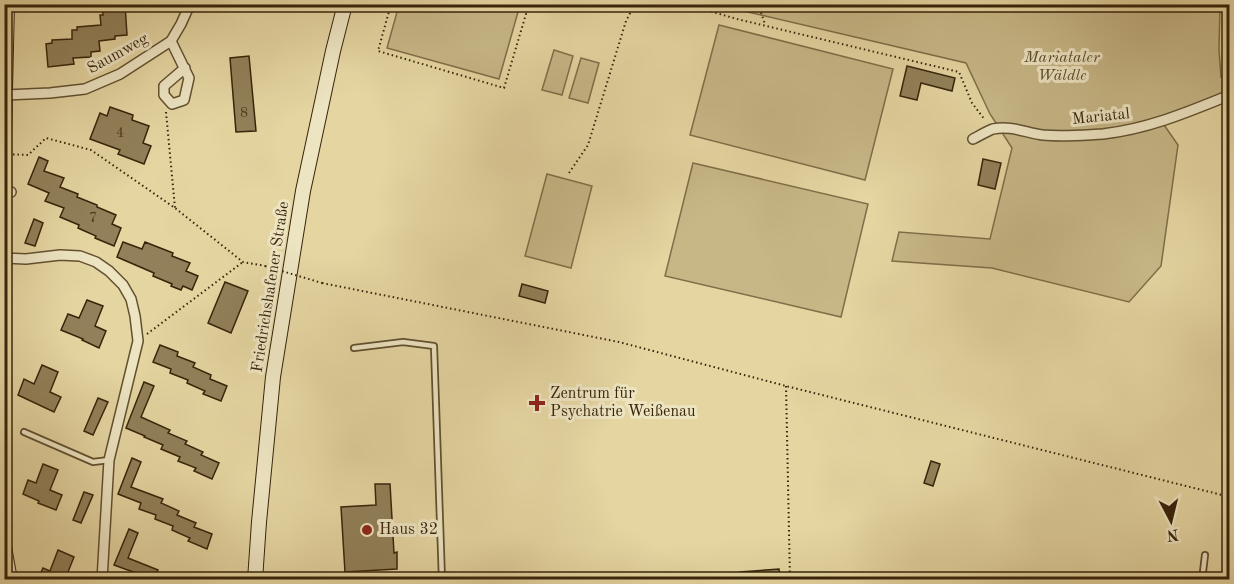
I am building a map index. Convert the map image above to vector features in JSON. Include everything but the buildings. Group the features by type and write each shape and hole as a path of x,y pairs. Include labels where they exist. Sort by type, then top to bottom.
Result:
{"main road":[{"path":"4,132 7,4"},
{"name":"Friedrichshafener Straße","path":"255,579 273,377 303,191 345,4"},
{"path":"4,547 10,579"}],"street":[{"name":"Saumweg","path":"5,98 85,89 120,74 171,40 190,4"},
{"name":"Saumweg","path":"164,95 172,104 184,100 189,78 171,40"},
{"path":"164,95 164,86 185,68"},
{"name":"Mariatal","path":"992,129 1043,135 1104,134 1161,122 1230,95"},
{"path":"973,139 992,129"},
{"path":"4,258 80,256 96,262 109,271 123,285 131,299 138,341 109,460 102,579"}],"lane":[{"path":"354,348 403,342 434,346 442,579"},
{"path":"24,432 93,462 109,460"},
{"path":"1202,579 1204,555"}],"path":[{"path":"391,4 378,51 504,88 529,4"},
{"path":"569,172 588,145 626,21 636,4"},
{"path":"685,4 766,26 959,72 972,103 992,129"},
{"path":"758,4 766,26"},
{"path":"164,95 175,208"},
{"path":"4,154 28,155 46,138 91,150 175,208 243,262 322,283 619,342 1230,497"},
{"path":"138,341 243,262"},
{"path":"786,386 790,579"}],"green space":[{"path":"399,5 520,5 499,79 387,48"},
{"name":"Mariataler Wäldle","path":"718,5 1220,5 1221,77 1229,75 1229,95 1162,122 1178,145 1161,266 1129,302 992,268 892,261 899,232 990,239 1012,148 990,114 966,63"},
{"path":"719,25 893,69 865,180 690,135"},
{"path":"554,50 573,56 562,95 542,90"},
{"path":"581,58 599,63 588,103 569,98"},
{"path":"693,163 868,204 841,317 665,276"},
{"path":"547,174 592,186 571,268 525,256"}],"place":[{"name":"Zentrum für Psychatrie Weißenau","path":"537,403"},
{"name":"Haus 32","path":"367,530"}]}
